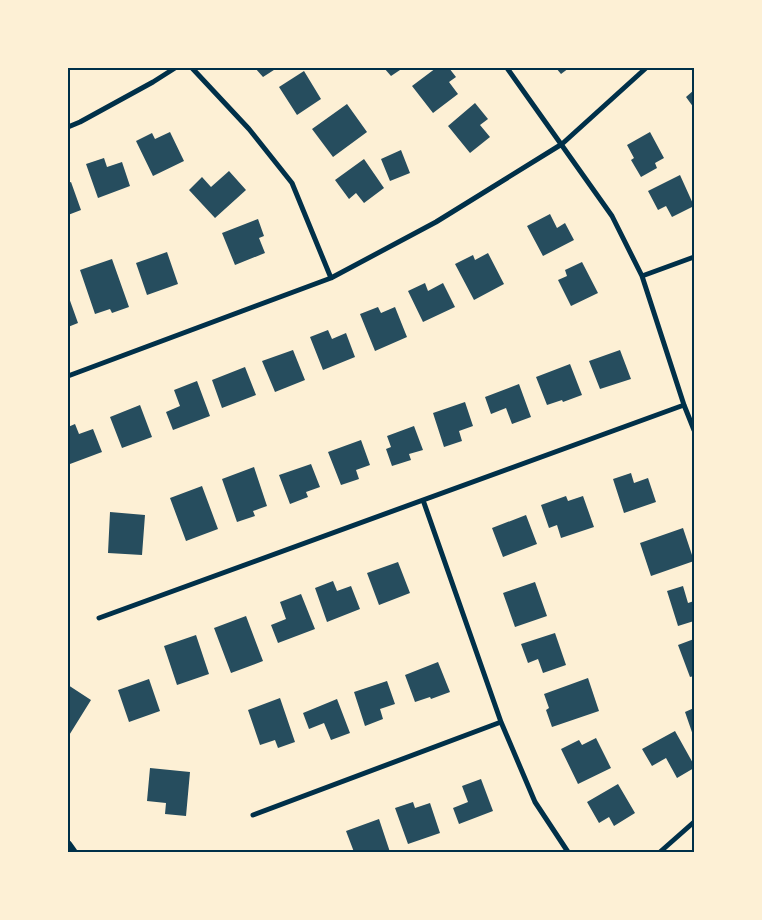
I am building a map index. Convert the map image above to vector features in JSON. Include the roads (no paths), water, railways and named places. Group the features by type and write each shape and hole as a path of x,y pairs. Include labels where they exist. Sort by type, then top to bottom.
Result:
{"street":[{"path":"68,126 80,122 175,68"},
{"path":"192,68 249,129 292,183 330,278"},
{"path":"507,68 612,216 642,276 694,430"},
{"path":"68,376 330,278 436,222 562,144 646,68"},
{"path":"642,276 694,257"},
{"path":"99,618 684,405"},
{"path":"424,500 501,722 535,802 568,852"},
{"path":"253,815 501,722"},
{"path":"660,852 694,822"},
{"path":"68,846 73,852"}]}
